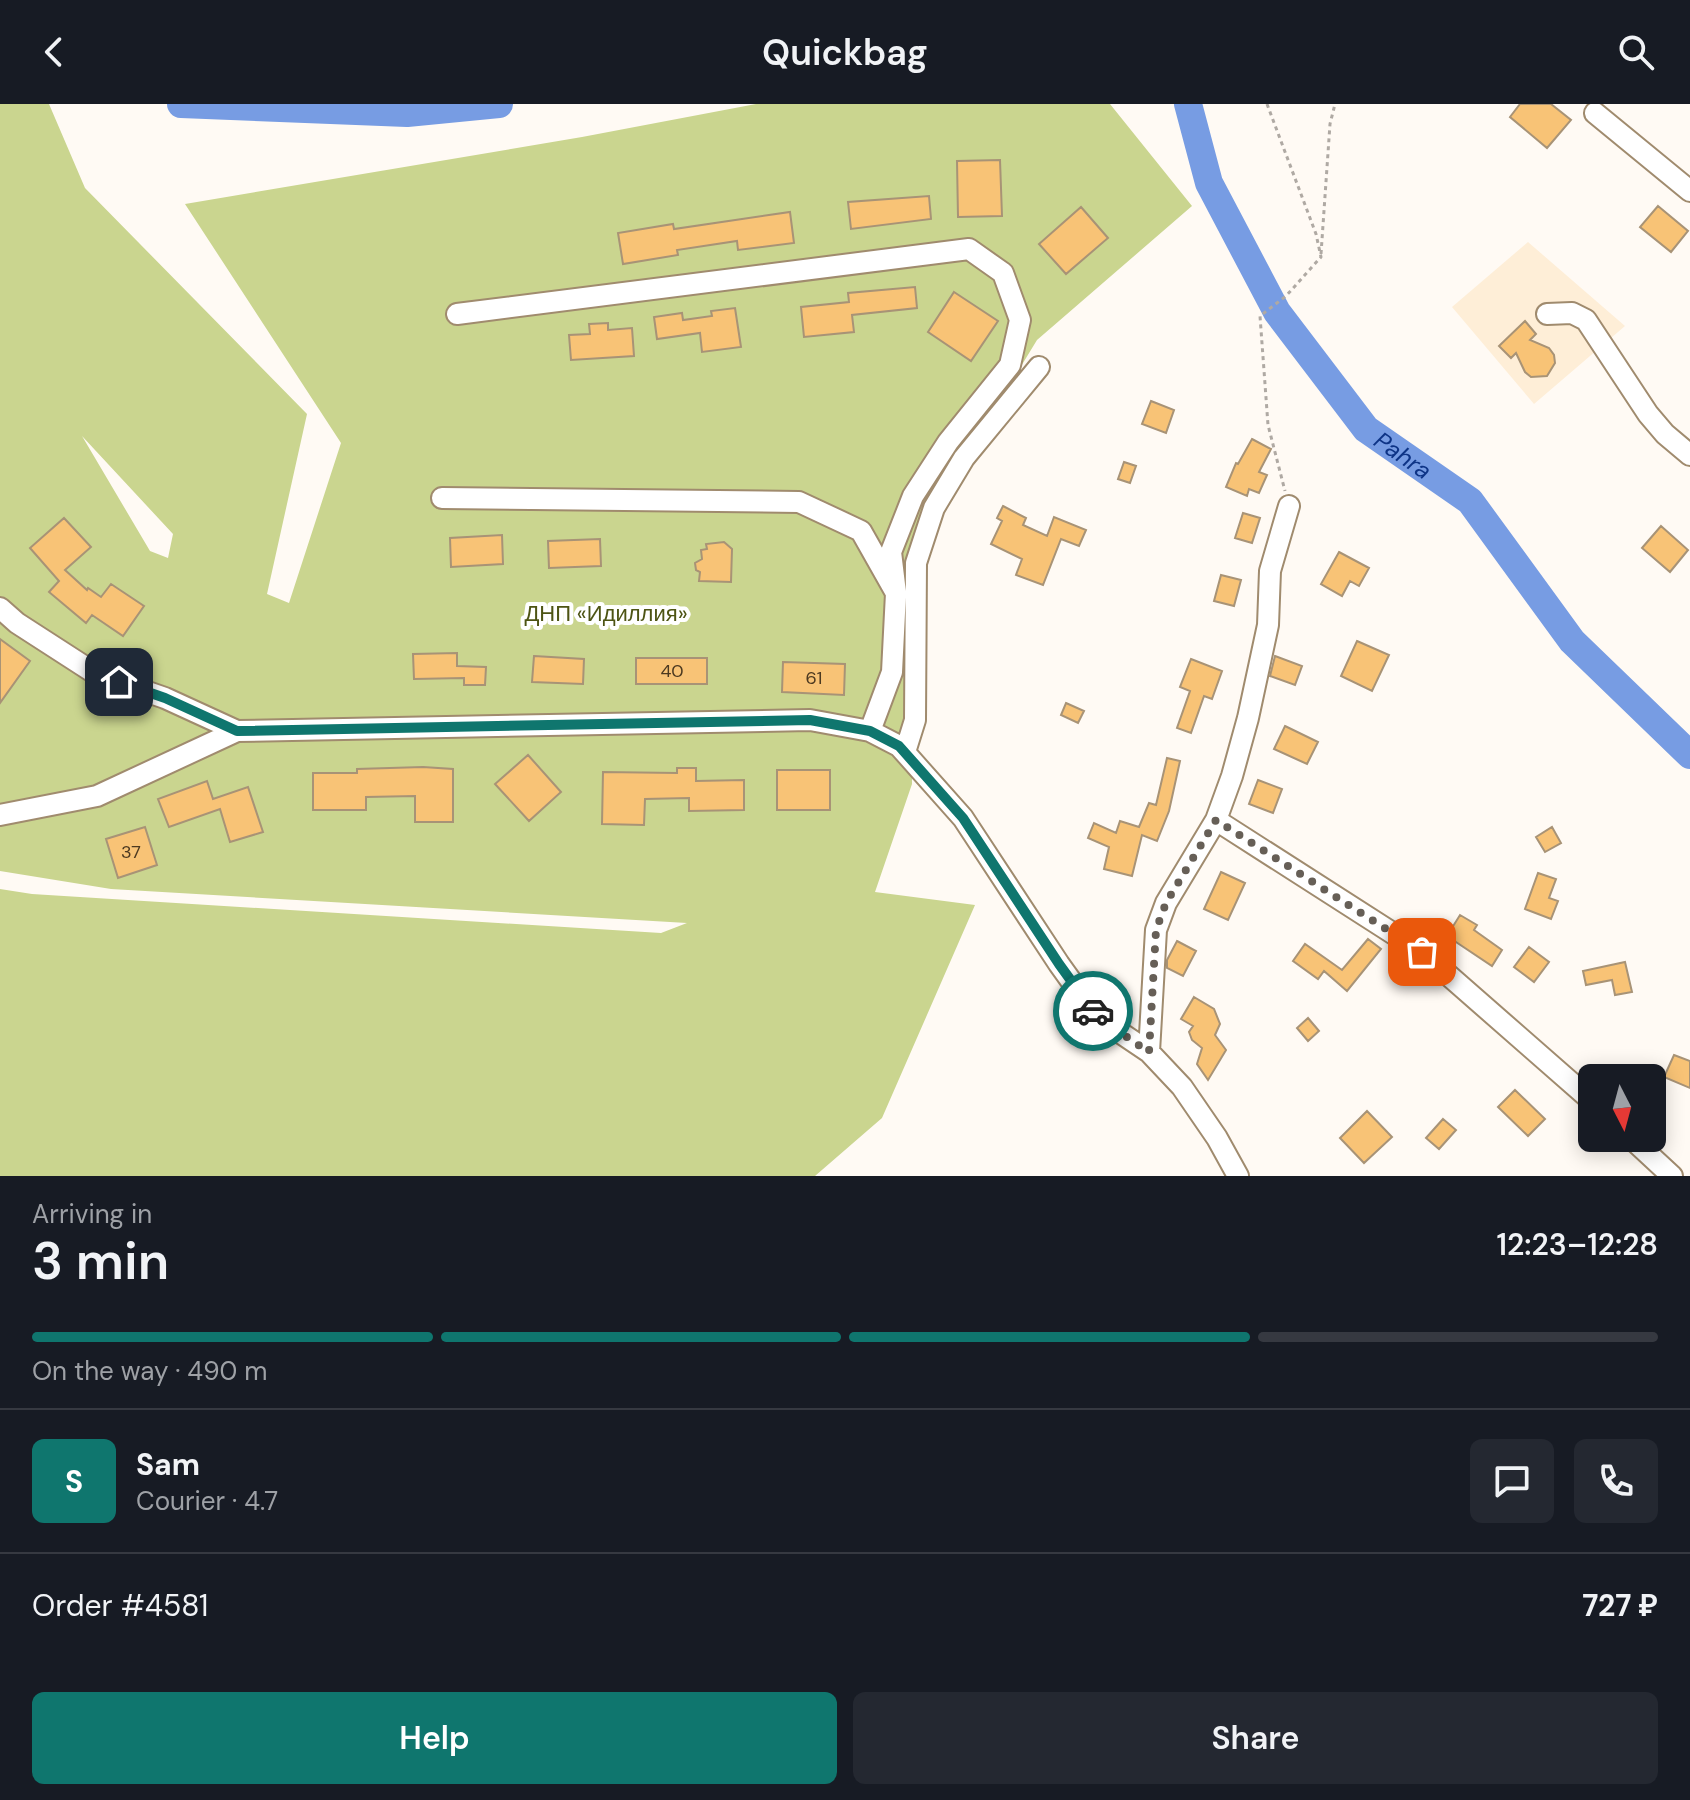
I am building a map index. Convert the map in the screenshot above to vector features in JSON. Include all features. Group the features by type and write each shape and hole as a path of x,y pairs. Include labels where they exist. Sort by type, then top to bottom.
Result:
{"street":[{"path":"1595,113 1690,191"},
{"path":"457,314 969,249 1003,273 1020,320 1010,365 948,442 913,496 891,552 896,593 892,672 870,731"},
{"path":"1547,314 1562,311 1581,316 1593,327 1648,414 1665,434 1690,455"},
{"path":"905,752 915,720 916,563 934,508 964,458 1039,367"},
{"path":"442,498 799,502 861,531 896,593"},
{"path":"1149,1052 1156,930 1166,903 1216,820 1232,776 1268,625 1270,571 1289,506"},
{"path":"0,608 17,623 96,674 165,698 237,731"},
{"path":"0,815 97,796 237,731 810,720 870,731 899,746 963,818 1097,1017 1149,1052 1182,1087 1217,1138 1238,1176"},
{"path":"1216,820 1422,952 1578,1089"},
{"path":"1646,1152 1672,1176"}],"path":[{"path":"1267,104 1316,234 1321,257"},
{"path":"1289,506 1268,425 1260,316 1286,296 1321,257 1330,124 1335,104"}],"shaded area":[{"path":"1528,242 1625,326 1534,404 1452,307"}],"green space":[{"name":"ДНП «Идиллия»","path":"0,104 49,104 85,188 307,414 267,594 289,603 341,443 185,204 582,137 756,104 1110,104 1192,206 1037,340 910,549 912,784 875,892 975,905 882,1118 815,1176 0,1176 0,889 32,894 661,933 687,923 111,889 0,871","holes":["82,436 173,534 168,558 150,551"]}],"building":[{"path":"1520,104 1551,104 1571,120 1547,148 1510,117"},
{"path":"1000,160 1002,216 958,217 957,161"},
{"path":"929,196 931,219 851,229 848,202"},
{"path":"1658,206 1688,231 1671,252 1640,227"},
{"path":"1081,207 1108,238 1066,274 1039,244"},
{"path":"790,212 794,243 738,250 737,241 677,250 678,255 623,264 618,233 673,224 674,229"},
{"path":"915,287 917,308 852,315 854,332 804,337 801,307 849,302 848,293"},
{"path":"954,292 998,321 971,361 928,332"},
{"path":"735,308 741,347 702,352 700,333 657,339 654,317 682,313 683,320 712,316 711,311"},
{"path":"1525,321 1536,334 1530,340 1549,348 1554,355 1555,363 1547,376 1531,377 1525,372 1516,353 1511,358 1499,346"},
{"path":"608,323 608,330 632,328 634,356 571,360 569,335 590,334 589,324"},
{"path":"1151,401 1174,410 1166,433 1142,424"},
{"path":"1252,439 1271,449 1259,472 1267,475 1259,493 1249,489 1247,496 1226,487 1236,463"},
{"path":"1124,462 1136,466 1130,483 1118,479"},
{"path":"1003,506 1026,518 1023,525 1047,536 1054,517 1086,530 1079,546 1061,539 1043,585 1016,575 1022,559 991,544 1002,521 997,518"},
{"path":"1243,513 1260,518 1252,543 1235,538"},
{"path":"64,518 91,547 65,570 87,590 101,597 111,584 144,606 123,636 92,615 86,623 49,592 59,581 30,548"},
{"path":"1661,526 1688,550 1670,572 1642,548"},
{"path":"502,535 503,564 451,567 450,538"},
{"path":"600,539 601,566 549,568 548,541"},
{"path":"724,542 732,549 731,582 699,581 700,572 696,570 695,563 702,559 701,550 707,549 706,544"},
{"path":"1339,552 1369,568 1359,586 1350,581 1342,596 1321,584"},
{"path":"1221,575 1241,580 1234,606 1214,601"},
{"path":"0,639 30,661 0,703"},
{"path":"1357,641 1389,655 1372,691 1341,676"},
{"path":"457,653 457,666 486,667 485,685 464,685 464,678 414,679 413,654"},
{"path":"534,656 584,659 583,684 532,682"},
{"path":"1275,656 1302,666 1295,685 1270,676"},
{"path":"636,658 707,658 707,684 636,684"},
{"path":"1191,659 1222,671 1212,699 1204,696 1191,733 1177,728 1190,691 1180,687"},
{"path":"783,662 845,664 844,695 782,692"},
{"path":"1066,703 1084,711 1078,723 1061,715"},
{"path":"1285,726 1318,742 1307,764 1274,749"},
{"path":"528,755 561,792 529,821 495,784"},
{"path":"1167,758 1180,761 1169,811 1157,841 1142,835 1132,876 1104,869 1109,847 1088,838 1094,823 1116,833 1120,821 1139,827 1149,803 1156,805"},
{"path":"423,767 453,769 453,822 415,822 415,796 366,797 366,810 313,810 313,773"},
{"path":"677,768 696,768 696,781 744,780 744,810 689,811 689,798 645,799 644,825 602,824 603,772 677,773"},
{"path":"777,770 830,770 830,810 777,810"},
{"path":"1258,780 1282,789 1273,813 1249,804"},
{"path":"207,781 213,799 248,787 263,832 230,842 220,809 169,827 158,799"},
{"path":"145,827 157,865 118,878 106,839"},
{"path":"1552,827 1561,843 1545,852 1536,837"},
{"path":"1221,872 1245,883 1228,920 1204,909"},
{"path":"1538,873 1556,879 1549,898 1558,901 1551,919 1525,909"},
{"path":"1460,915 1477,925 1474,930 1502,950 1492,966 1447,936"},
{"path":"1368,939 1381,949 1347,991 1324,971 1318,979 1293,961 1305,944 1342,970"},
{"path":"1177,941 1196,951 1183,976 1167,968 1167,960"},
{"path":"1529,947 1549,962 1534,982 1514,967"},
{"path":"1625,962 1632,992 1615,995 1612,980 1586,985 1583,971"},
{"path":"1194,997 1214,1009 1220,1024 1215,1035 1226,1050 1208,1080 1197,1064 1202,1048 1192,1040 1189,1032 1193,1026 1181,1019"},
{"path":"1308,1018 1319,1031 1308,1041 1297,1028"},
{"path":"1674,1055 1690,1061 1690,1088 1666,1078"},
{"path":"1515,1090 1545,1119 1528,1136 1498,1107"},
{"path":"1367,1111 1392,1137 1364,1163 1340,1138"},
{"path":"1443,1119 1456,1130 1439,1149 1426,1138"}],"waterway":[{"name":"Pahra","path":"181,104 407,113 499,104"},
{"name":"Pahra","path":"1188,104 1209,183 1277,312 1366,429 1470,501 1572,641 1690,755"}],"way so far":[{"path":"1093,1011 1097,1017 1149,1052 1156,930 1166,903 1216,820 1422,952"}],"route":[{"path":"119,682 165,698 237,731 810,720 870,731 899,746 963,818 1093,1011"}]}
